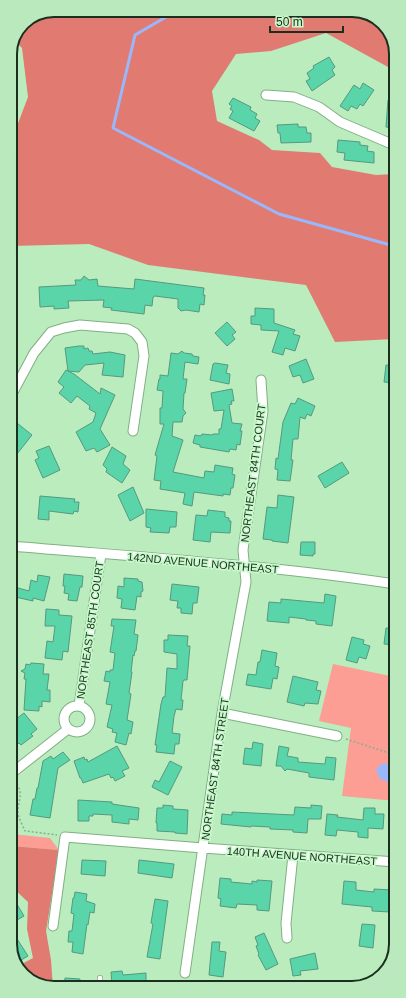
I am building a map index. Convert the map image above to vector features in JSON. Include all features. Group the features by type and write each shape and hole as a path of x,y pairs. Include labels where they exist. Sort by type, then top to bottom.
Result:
{"street":[{"path":"266,95 294,97 318,107 340,122 389,143"},
{"path":"17,385 34,353 51,332 80,325 128,330 136,333 142,342 144,356 133,431"},
{"name":"NORTHEAST 84TH COURT","path":"245,565 243,550 263,411 261,380"},
{"name":"142ND AVENUE NORTHEAST","path":"17,547 245,565 389,583"},
{"name":"NORTHEAST 85TH COURT","path":"79,706 101,554"},
{"name":"NORTHEAST 84TH STREET","path":"185,973 222,713 246,582 245,565"},
{"name":"NORTHEAST 85TH COURT","path":"79,706 87,711 90,719 89,724 83,731 75,732 68,729 64,722 65,714 70,708 79,706"},
{"path":"222,713 337,736"},
{"path":"17,768 68,729"},
{"path":"53,926 65,836"},
{"name":"140TH AVENUE NORTHEAST","path":"65,836 389,862"},
{"path":"287,938 286,922 293,855"}],"path":[{"path":"337,736 389,753"},
{"path":"17,784 21,789 18,814 25,831 65,836"}],"shaded area":[{"path":"54,17 354,17 364,19 378,28 384,36 389,49 389,67 326,33 271,51 236,54 212,91 217,121 259,140 272,150 320,153 332,167 376,175 389,174 389,339 335,342 306,285 148,265 89,244 17,246 17,126 28,97 22,48 18,44 30,26 42,19"},
{"path":"333,664 389,676 389,800 342,796 351,728 319,721"},
{"path":"17,835 50,838 59,850 17,846"},
{"path":"17,846 59,850 46,931 51,960 52,981 38,977 28,970 23,963 33,958 27,929 28,902 17,892"}],"water":[{"path":"389,763 389,782 380,779 376,770 381,764"}],"building":[{"path":"329,57 335,67 332,70 335,75 312,91 306,81 310,79 307,73 314,68 313,66"},
{"path":"363,83 374,90 363,106 360,104 357,109 351,106 348,111 340,106 354,85 360,89"},
{"path":"233,98 251,107 250,110 257,114 255,118 260,121 254,131 229,118 233,111 230,109 232,106 229,104"},
{"path":"388,100 389,100 389,127 386,127"},
{"path":"298,124 298,127 306,127 307,133 311,133 311,142 281,143 277,125"},
{"path":"338,140 360,142 360,145 368,146 367,151 374,152 374,163 344,160 345,153 337,152"},
{"path":"84,276 89,280 97,279 98,286 134,289 135,279 204,288 204,305 200,304 199,312 186,310 181,311 178,308 178,299 155,296 153,297 152,306 145,305 144,314 111,310 112,308 103,307 104,300 68,301 69,308 54,309 54,306 40,307 39,287 76,285 75,280 81,280"},
{"path":"255,308 274,309 274,323 295,330 293,334 300,336 295,351 285,348 283,355 272,352 279,331 261,330 261,325 251,324 251,316 255,316"},
{"path":"227,322 236,332 232,335 235,339 227,346 215,333"},
{"path":"84,346 84,349 88,348 93,354 110,352 125,355 123,377 102,375 104,363 85,365 79,372 68,371 65,348"},
{"path":"182,351 184,353 199,357 198,364 185,362 183,379 187,379 183,409 186,413 183,416 182,422 173,422 172,436 183,440 173,472 204,478 205,471 214,472 215,465 233,468 232,474 235,475 233,488 231,488 230,495 223,494 223,496 194,492 192,506 183,504 185,493 160,489 161,481 154,480 157,456 155,455 164,424 160,424 160,408 162,408 163,391 157,390 159,379 160,375 168,376 171,353 178,354"},
{"path":"306,359 314,379 303,383 300,375 293,377 289,366"},
{"path":"213,364 228,365 226,373 230,374 229,384 210,380"},
{"path":"386,365 389,365 389,382 384,382"},
{"path":"66,370 74,374 100,394 101,388 115,395 100,429 110,445 97,452 94,448 86,451 76,432 93,422 96,413 89,409 90,406 77,396 71,403 59,393 64,387 58,382"},
{"path":"232,389 234,401 231,401 232,404 229,405 232,423 242,424 240,431 242,431 240,445 237,444 236,450 230,449 229,452 200,447 200,445 193,443 195,435 201,436 202,434 219,434 224,410 214,411 211,393"},
{"path":"298,398 315,406 311,416 307,414 305,419 300,417 298,439 293,439 291,460 293,460 290,481 277,480 278,470 275,469 276,458 278,459 283,422 291,403 295,404"},
{"path":"17,423 32,435 17,454"},
{"path":"49,446 60,470 43,478 35,460 39,458 36,451"},
{"path":"112,447 126,456 123,464 130,470 122,483 106,472 107,469 103,465"},
{"path":"342,462 349,473 325,488 318,476"},
{"path":"133,487 144,513 130,521 118,495"},
{"path":"278,495 294,497 288,543 263,539 267,507 277,508"},
{"path":"40,496 75,499 74,502 79,502 78,512 74,511 73,514 49,511 49,520 38,519"},
{"path":"146,509 177,512 176,527 170,527 169,533 150,532 151,528 146,527"},
{"path":"208,510 225,512 225,517 229,518 229,521 231,521 230,533 211,532 210,542 193,540 196,515 207,516"},
{"path":"301,542 315,542 315,554 313,554 313,556 300,555"},
{"path":"64,574 83,576 82,587 80,587 77,601 68,600 69,594 64,593"},
{"path":"38,575 50,577 44,601 33,598 33,601 17,597 17,588 29,591 31,580 37,582"},
{"path":"124,578 138,579 138,581 142,582 143,591 141,592 141,597 137,596 135,610 121,608 122,599 117,598 118,586 124,587"},
{"path":"172,584 199,587 197,603 193,603 192,614 181,613 181,608 177,608 178,601 170,600"},
{"path":"325,594 336,596 332,626 316,624 316,621 289,617 289,623 267,621 269,602 281,603 281,599 324,603"},
{"path":"46,609 59,610 59,615 72,616 68,652 63,651 62,660 45,658 47,641 53,642 55,626 45,626"},
{"path":"112,619 136,620 134,634 138,635 136,651 134,656 133,655 129,693 131,694 127,720 133,722 131,734 129,733 126,745 115,742 117,733 112,732 113,729 107,727 112,705 106,704 110,682 104,681 106,671 110,672 110,670 113,670 115,653 110,652 114,626 111,626"},
{"path":"386,628 389,628 389,644 384,644"},
{"path":"168,635 188,636 187,646 190,646 187,680 183,681 181,700 183,700 182,710 176,709 174,716 172,733 180,734 179,744 175,744 174,754 156,752 157,745 155,745 161,704 163,697 165,697 167,668 177,669 177,654 164,652 164,640 168,640"},
{"path":"352,637 364,640 363,644 370,646 366,659 359,657 357,663 346,660"},
{"path":"262,650 277,653 275,666 279,667 277,679 273,678 271,689 246,685 248,674 256,675"},
{"path":"31,663 44,664 43,674 49,674 47,690 50,690 50,702 42,701 42,707 39,706 39,711 24,710 26,679 24,679 25,673 21,671 25,669 26,664 30,665"},
{"path":"293,676 318,682 316,690 321,691 318,704 305,703 304,706 287,702"},
{"path":"24,713 37,729 31,734 33,736 21,745 19,743 17,745 17,718"},
{"path":"253,742 263,744 261,766 243,764 245,748 252,749"},
{"path":"117,746 129,768 122,771 125,776 115,781 109,774 83,783 74,761 84,757 88,762"},
{"path":"279,746 289,748 287,756 298,758 298,762 325,764 326,757 336,758 334,780 309,777 309,773 287,769 285,771 281,766 276,766"},
{"path":"63,752 70,760 58,768 50,818 30,815 33,799 35,799 38,788 43,761 51,756 53,759"},
{"path":"170,761 182,767 168,795 152,787 155,780 159,782"},
{"path":"78,800 112,802 112,804 139,808 138,820 129,819 129,824 112,822 112,815 93,814 93,816 89,816 89,821 78,821"},
{"path":"163,805 173,806 173,809 188,810 187,834 157,831 157,808 163,808"},
{"path":"311,805 322,806 321,819 308,819 307,833 293,832 293,830 270,829 270,827 221,824 222,814 232,815 232,812 294,815 295,807 311,808"},
{"path":"364,808 375,808 375,814 384,814 383,829 368,828 368,838 358,837 358,832 337,830 336,836 325,835 327,814 338,815 337,817 363,820"},
{"path":"82,860 106,861 105,876 81,874"},
{"path":"139,860 174,864 172,878 138,873"},
{"path":"220,878 231,879 231,882 252,884 252,881 257,882 257,880 272,881 269,911 257,910 257,905 237,904 236,908 220,906 221,899 218,898"},
{"path":"344,881 356,882 356,890 374,892 374,889 389,890 389,912 372,911 372,907 342,904"},
{"path":"75,892 87,894 86,901 95,904 94,913 90,912 88,925 87,924 83,954 72,952 73,942 68,942 69,931 72,931 74,914 71,913"},
{"path":"155,899 168,901 160,959 147,957 153,924 151,923"},
{"path":"17,904 24,916 17,920"},
{"path":"362,924 375,925 373,948 359,946"},
{"path":"264,933 278,964 266,970 258,955 256,946 258,945 255,937"},
{"path":"17,939 28,956 21,960 17,949"},
{"path":"212,942 220,942 219,951 226,952 223,977 209,975"},
{"path":"315,953 318,969 300,971 301,975 293,976 290,959"},
{"path":"122,971 123,975 146,973 146,981 112,981 111,972"},
{"path":"65,978 80,979 80,981 65,981"}],"waterway":[{"path":"166,17 135,35 113,128 279,214 389,245"}]}
